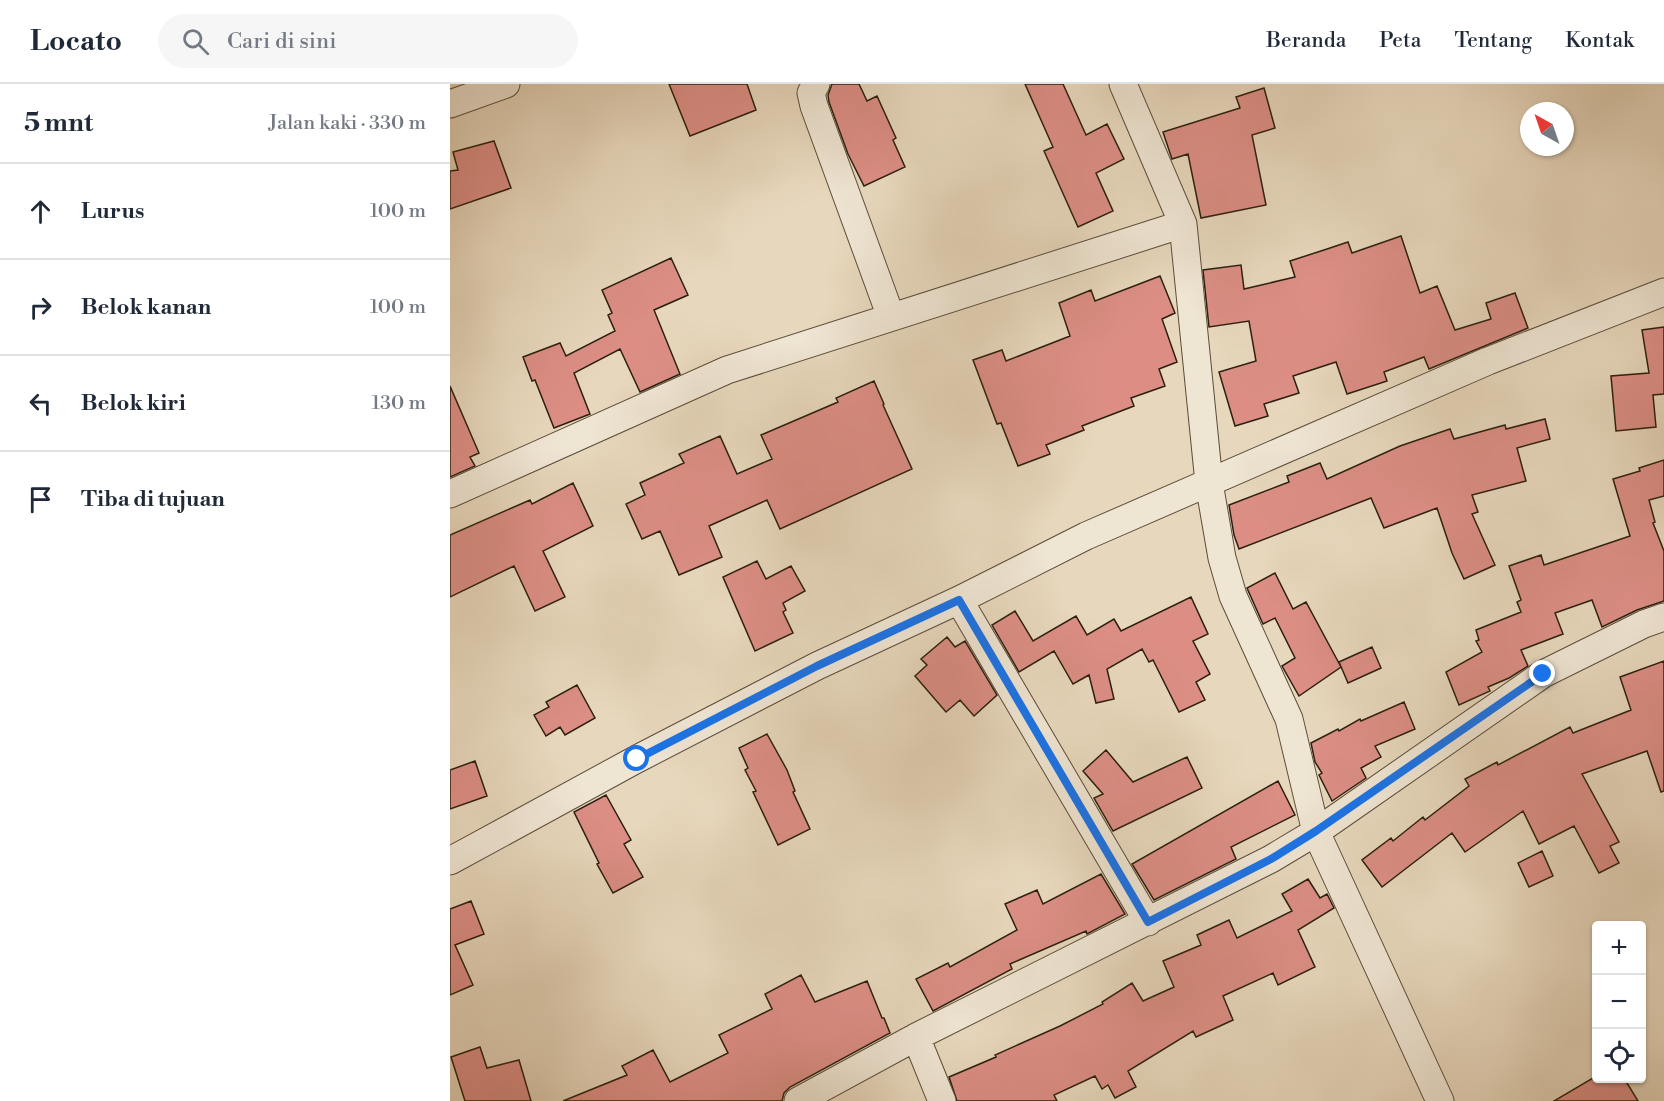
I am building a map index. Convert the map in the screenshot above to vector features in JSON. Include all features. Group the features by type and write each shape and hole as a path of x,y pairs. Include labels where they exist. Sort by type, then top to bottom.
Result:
{"street":[{"path":"450,104 506,84"},
{"path":"816,84 811,93 814,106 891,317"},
{"path":"1123,84 1183,224 1209,483 1222,558 1233,596 1289,719 1316,831 1440,1101"},
{"path":"450,494 727,370 1183,224"},
{"path":"450,861 637,759 817,666 959,600 1086,536 1488,361 1664,292"},
{"path":"959,600 1148,922"},
{"path":"798,1101 916,1037 1271,859 1316,831 1543,674 1644,624 1664,617"},
{"path":"916,1037 942,1101"}],"building":[{"path":"669,84 747,84 756,110 690,136"},
{"path":"832,84 859,84 867,101 877,96 896,138 893,140 905,167 864,186 848,154 829,102 828,95"},
{"path":"1025,84 1063,84 1086,135 1107,124 1124,159 1096,173 1113,211 1078,227 1044,151 1053,147"},
{"path":"1264,88 1275,128 1252,135 1266,205 1201,218 1188,154 1172,159 1163,132 1240,108 1236,97"},
{"path":"494,141 511,188 450,209 450,171 458,170 453,152"},
{"path":"1401,236 1420,293 1437,286 1455,330 1491,319 1486,303 1515,293 1528,328 1429,369 1424,357 1384,372 1387,381 1347,394 1336,362 1293,376 1299,393 1264,404 1268,416 1235,426 1219,372 1256,361 1249,321 1209,327 1203,270 1241,265 1244,289 1295,277 1290,261 1348,242 1352,253"},
{"path":"671,258 688,295 654,310 680,374 640,392 620,349 574,373 590,414 554,428 523,357 560,343 566,356 615,331 608,315 612,313 602,290"},
{"path":"1160,276 1175,313 1162,319 1177,362 1159,369 1165,386 1131,398 1134,406 1082,426 1084,430 1046,445 1050,454 1018,466 1001,423 997,424 973,360 1002,350 1006,361 1070,336 1059,303 1091,290 1095,301"},
{"path":"1664,327 1664,394 1653,395 1656,427 1616,431 1611,376 1649,373 1642,330"},
{"path":"874,381 912,469 780,529 767,500 709,526 722,557 679,575 660,531 642,539 626,504 645,495 640,483 684,463 679,454 720,436 737,474 772,459 761,435 838,402 836,398"},
{"path":"450,386 479,453 470,457 475,466 450,477"},
{"path":"1545,419 1550,439 1517,448 1526,481 1472,495 1478,512 1472,514 1495,565 1464,579 1452,553 1437,508 1384,528 1371,498 1239,549 1229,505 1289,482 1287,476 1320,463 1327,479 1400,446 1450,429 1454,439 1505,425 1506,429"},
{"path":"1664,460 1664,496 1649,500 1655,522 1653,523 1664,551 1664,601 1637,610 1602,627 1592,600 1555,613 1563,634 1521,650 1528,666 1488,687 1490,691 1459,705 1446,672 1482,652 1476,641 1479,640 1476,630 1521,612 1517,602 1521,600 1509,566 1541,555 1544,565 1630,536 1613,479 1640,471 1639,468"},
{"path":"573,483 593,526 543,551 565,597 535,611 514,566 450,597 450,535 530,500 532,504"},
{"path":"757,561 766,579 791,566 805,591 783,603 786,610 783,612 793,633 755,651 723,577"},
{"path":"1275,573 1293,609 1306,602 1341,667 1299,696 1282,666 1295,658 1275,618 1263,624 1247,588"},
{"path":"1191,597 1208,634 1193,641 1210,674 1196,682 1205,700 1179,712 1153,660 1149,662 1142,649 1107,669 1114,699 1096,703 1089,675 1073,684 1054,651 1019,672 992,625 1015,611 1033,641 1076,616 1087,635 1114,619 1121,631"},
{"path":"947,637 955,647 965,641 997,695 974,716 960,700 946,712 915,676 927,665 921,659"},
{"path":"1372,647 1381,668 1348,683 1339,662"},
{"path":"1664,661 1664,791 1661,792 1647,751 1582,774 1619,842 1610,846 1619,863 1599,873 1574,826 1539,844 1523,811 1465,852 1452,833 1382,887 1362,860 1391,838 1393,841 1423,817 1425,820 1469,786 1465,779 1497,762 1498,765 1570,727 1573,733 1631,710 1620,677"},
{"path":"577,685 595,718 565,735 560,727 546,736 534,715 549,707 546,702"},
{"path":"1404,702 1415,729 1375,746 1381,757 1361,768 1366,778 1332,801 1319,775 1322,773 1315,762 1311,743 1360,719 1361,721"},
{"path":"767,734 787,770 795,791 793,792 810,829 778,845 753,792 756,791 745,770 748,768 739,748"},
{"path":"1106,750 1133,782 1187,757 1202,788 1113,831 1094,798 1103,794 1083,771"},
{"path":"475,761 487,796 450,809 450,770"},
{"path":"1278,781 1295,815 1231,847 1236,859 1154,900 1132,864"},
{"path":"606,795 631,840 624,844 643,877 613,893 597,864 599,863 574,812"},
{"path":"1542,851 1553,876 1529,887 1518,863"},
{"path":"1101,874 1125,914 1087,934 1086,931 1010,964 1012,969 933,1011 916,979 948,963 950,967 1017,930 1005,904 1037,890 1043,904"},
{"path":"1308,879 1320,898 1327,894 1334,908 1298,930 1315,967 1278,985 1273,973 1223,996 1233,1020 1196,1037 1193,1031 1128,1071 1136,1087 1115,1098 1108,1085 1102,1089 1095,1076 1054,1095 1057,1101 957,1101 949,1077 996,1057 995,1055 1103,1004 1102,1002 1132,983 1143,1001 1174,987 1163,961 1201,945 1197,935 1229,920 1237,938 1292,911 1282,894"},
{"path":"471,901 484,934 455,945 473,985 450,995 450,909"},
{"path":"801,975 815,1002 867,981 890,1033 790,1087 784,1093 782,1101 563,1101 627,1075 622,1066 653,1050 670,1082 728,1053 719,1035 772,1009 765,994"},
{"path":"480,1047 487,1068 519,1060 531,1101 465,1101 451,1057"},
{"path":"1592,1079 1592,1083 1627,1083 1638,1101 1554,1101"}],"route":[{"path":"637,759 817,666 959,600 1148,922 1271,859 1316,831 1543,674"}]}
